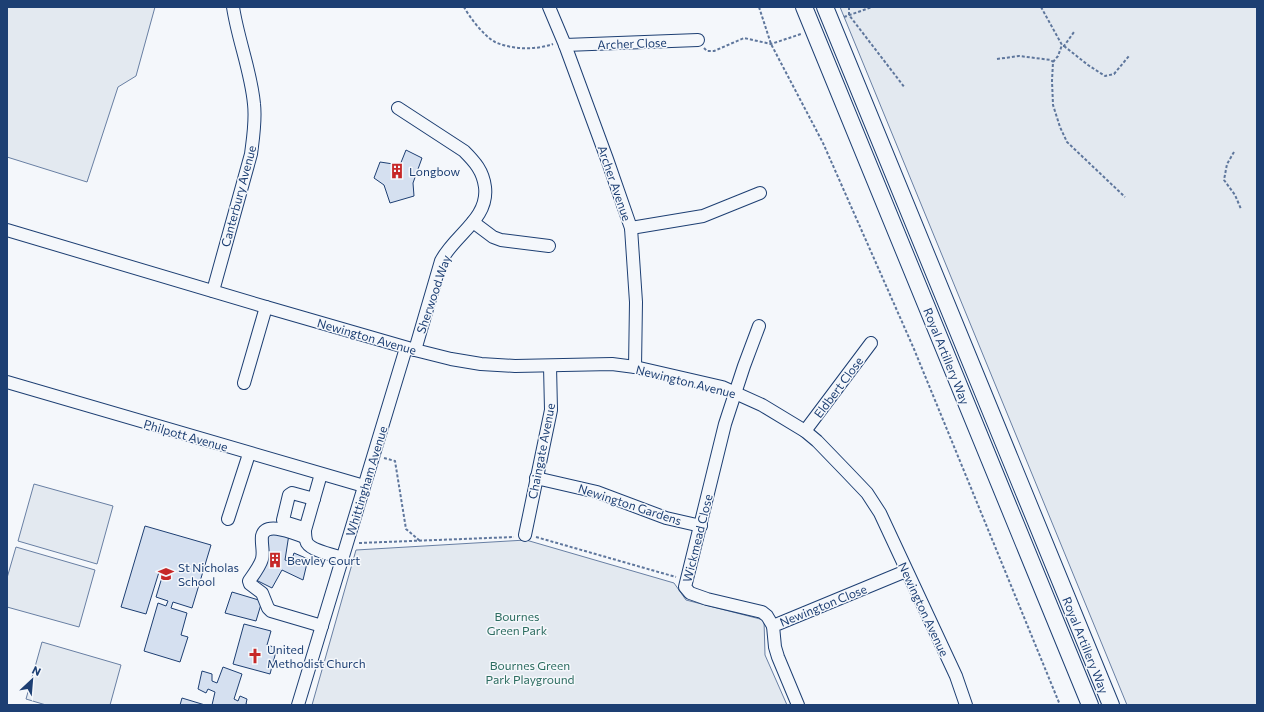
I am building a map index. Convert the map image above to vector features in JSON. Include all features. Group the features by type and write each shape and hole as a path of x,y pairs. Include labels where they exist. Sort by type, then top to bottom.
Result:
{"main road":[{"name":"Royal Artillery Way","path":"804,7 1090,705"},
{"name":"Royal Artillery Way","path":"825,7 1111,705"}],"street":[{"name":"Canterbury Avenue","path":"213,291 251,154 254,132 254,105 249,75 233,7"},
{"name":"Archer Avenue","path":"549,7 564,43 631,228 636,302 635,367"},
{"name":"Archer Close","path":"564,43 698,40"},
{"name":"Sherwood Way","path":"398,108 464,151 478,166 482,174 486,192 485,202 481,211 473,222 446,251 410,349"},
{"path":"631,228 698,217 760,193"},
{"path":"473,222 493,237 501,240 549,246"},
{"name":"Newington Avenue","path":"7,230 410,349 451,359 481,364 515,366 612,364 635,367 735,392 773,411 805,431 837,461 867,493 880,513 956,676 966,705"},
{"path":"244,383 266,307"},
{"name":"Wickmead Close","path":"759,326 725,424 685,587 690,593 707,599 762,612 767,616 773,626"},
{"name":"Eldbert Close","path":"805,431 871,343"},
{"name":"Whittingham Avenue","path":"298,705 364,486 410,349"},
{"name":"Chaingate Avenue","path":"525,535 551,410 550,366"},
{"name":"Philpott Avenue","path":"7,382 249,454 364,486"},
{"path":"228,518 249,454"},
{"path":"321,474 305,533 307,544 313,548 343,558"},
{"name":"Newington Gardens","path":"536,478 597,492 666,518 701,526"},
{"path":"305,533 284,522 282,518 291,493 314,499"},
{"path":"305,533 275,528 267,530 263,534 262,539 262,560 250,581 250,584 262,593 268,608 271,611 322,626"},
{"name":"Newington Close","path":"798,705 778,657 775,647 773,626 906,571"}],"path":[{"path":"464,7 468,14 483,31 495,42 516,48 536,48 564,43"},
{"path":"759,7 771,44 823,143 914,349 1060,705"},
{"path":"849,7 849,15 905,88"},
{"path":"849,15 872,7"},
{"path":"1041,7 1063,46 1104,76 1114,74 1129,56"},
{"path":"1074,32 1053,62 1052,100 1056,116 1067,142 1125,197"},
{"path":"698,40 707,51 714,51 744,38 771,44 802,33"},
{"path":"997,59 1019,56 1051,60 1053,62"},
{"path":"1234,152 1227,164 1224,180 1235,195 1241,208"},
{"path":"374,455 395,461 406,529 421,541"},
{"path":"347,544 511,537 525,535 686,580"}],"green space":[{"path":"7,7 155,7 136,76 118,87 87,182 7,157"},
{"path":"840,7 1257,7 1257,705 1127,705"},
{"path":"34,484 113,506 97,564 18,541"},
{"name":"Bournes Green Park","path":"526,540 674,583 686,600 764,620 765,655 787,705 312,705 356,550"},
{"path":"16,547 95,570 79,627 7,607 7,578"},
{"path":"42,642 121,665 110,705 46,705 26,699"}],"building":[{"name":"Longbow","path":"406,150 422,158 413,183 414,196 390,203 384,185 374,178 380,162 400,165"},
{"path":"145,526 211,545 192,608 173,602 171,608 187,613 181,635 188,637 180,662 144,651 158,603 166,606 168,601 156,597 163,574 159,572 146,614 121,607"},
{"name":"Bewley Court","path":"267,532 289,534 285,560 291,562 294,553 308,559 303,580 282,570 272,588 254,579"},
{"path":"232,592 262,601 256,621 225,613"},
{"name":"United Methodist Church","path":"244,624 271,631 267,645 277,648 270,674 233,664"},
{"path":"223,667 242,674 234,699 238,701 240,696 247,699 246,704 249,705 212,705 215,692 208,689 206,693 198,689 202,671 212,674 212,681 217,683"},
{"path":"182,698 205,705 180,705"}],"place":[{"name":"Longbow","path":"397,171"},
{"name":"Bewley Court","path":"275,560"},
{"name":"St Nicholas School","path":"166,574"},
{"name":"United Methodist Church","path":"255,656"}],"park label":[{"name":"Bournes Green Park Playground","path":"530,672"}]}
